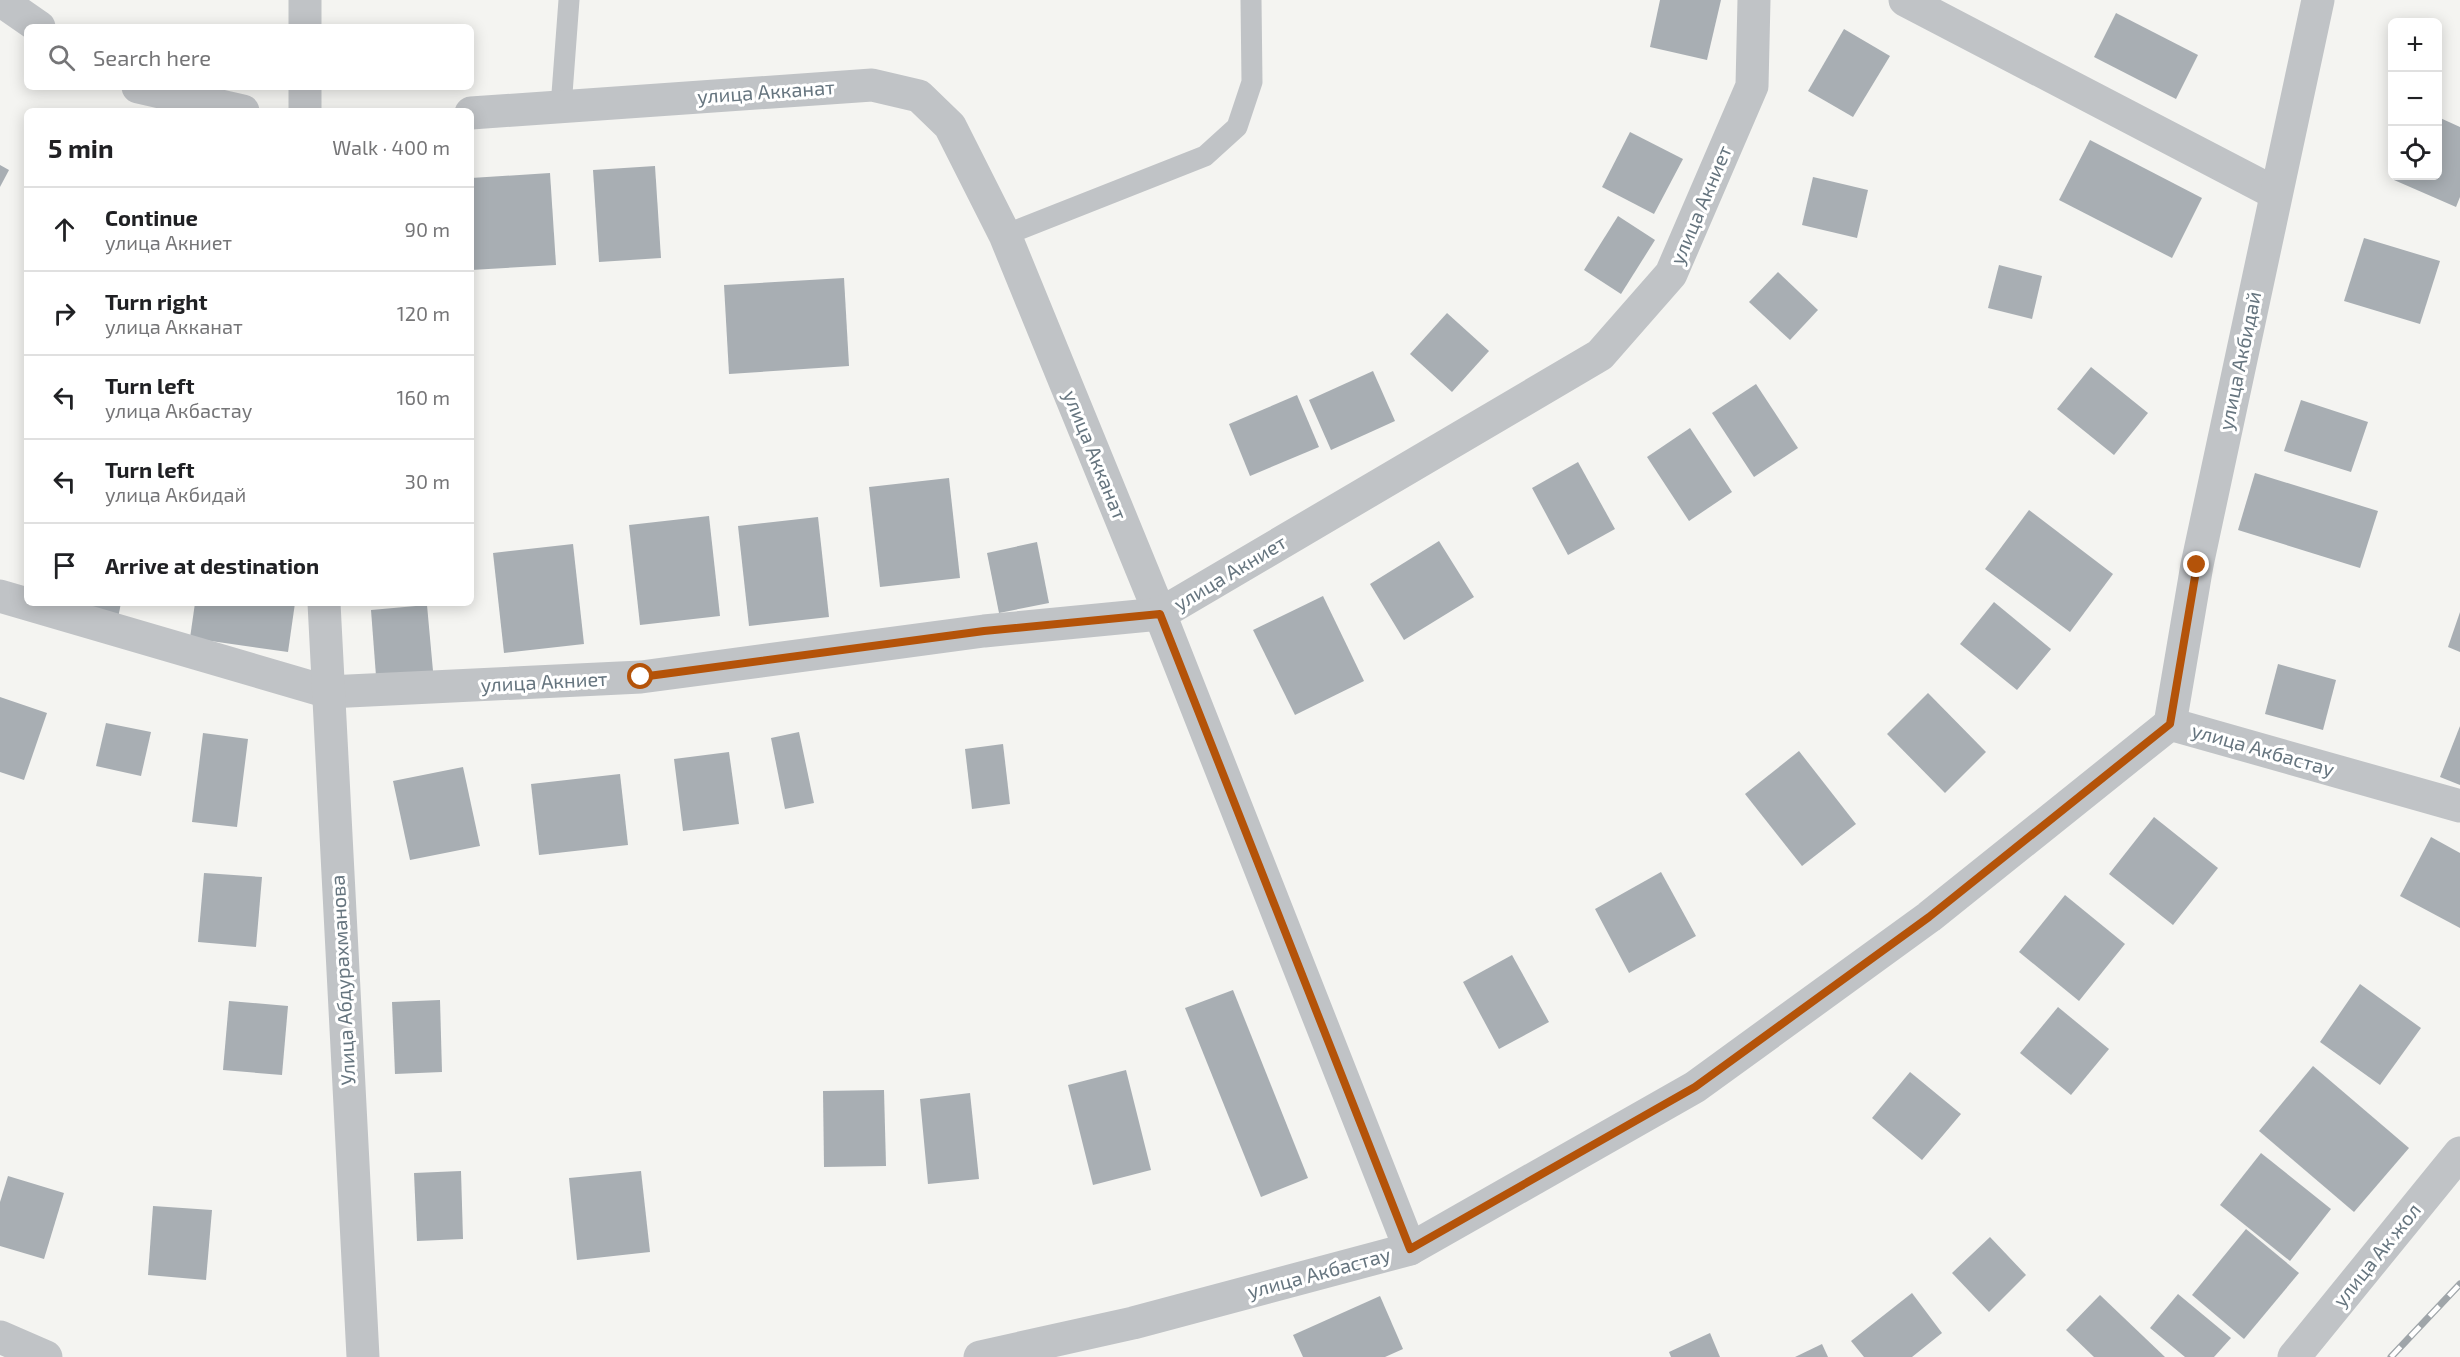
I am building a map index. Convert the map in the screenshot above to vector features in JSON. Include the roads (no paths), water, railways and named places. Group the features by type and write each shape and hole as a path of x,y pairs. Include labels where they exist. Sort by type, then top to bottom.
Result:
{"street":[{"path":"0,0 35,24"},
{"path":"305,0 305,24"},
{"name":"улица Акниет","path":"34,606 328,692 641,677 984,631 1160,614 1600,355 1671,274 1752,86 1754,0"},
{"path":"1905,0 2275,193"},
{"name":"улица Акбидай","path":"2170,724 2197,565 2318,0"},
{"name":"улица Акканат","path":"474,113 872,85 919,96 950,126 1005,236 1160,614 1410,1249"},
{"path":"151,90 230,108"},
{"path":"305,90 305,108"},
{"name":"улица Акниет","path":"0,596 24,603"},
{"name":"Улица Абдурахманова","path":"324,606 363,1357"},
{"name":"улица Акбастау","path":"980,1357 1133,1323 1410,1249 1695,1087 1929,917 2170,724 2460,806"},
{"name":"улица Ак жол","path":"2294,1357 2460,1153"},
{"path":"0,1337 46,1357"}],"lane":[{"path":"561,107 569,0"},
{"path":"1005,236 1205,156 1236,127 1252,82 1251,0"}],"railway":[{"path":"2391,1357 2460,1284"}]}
